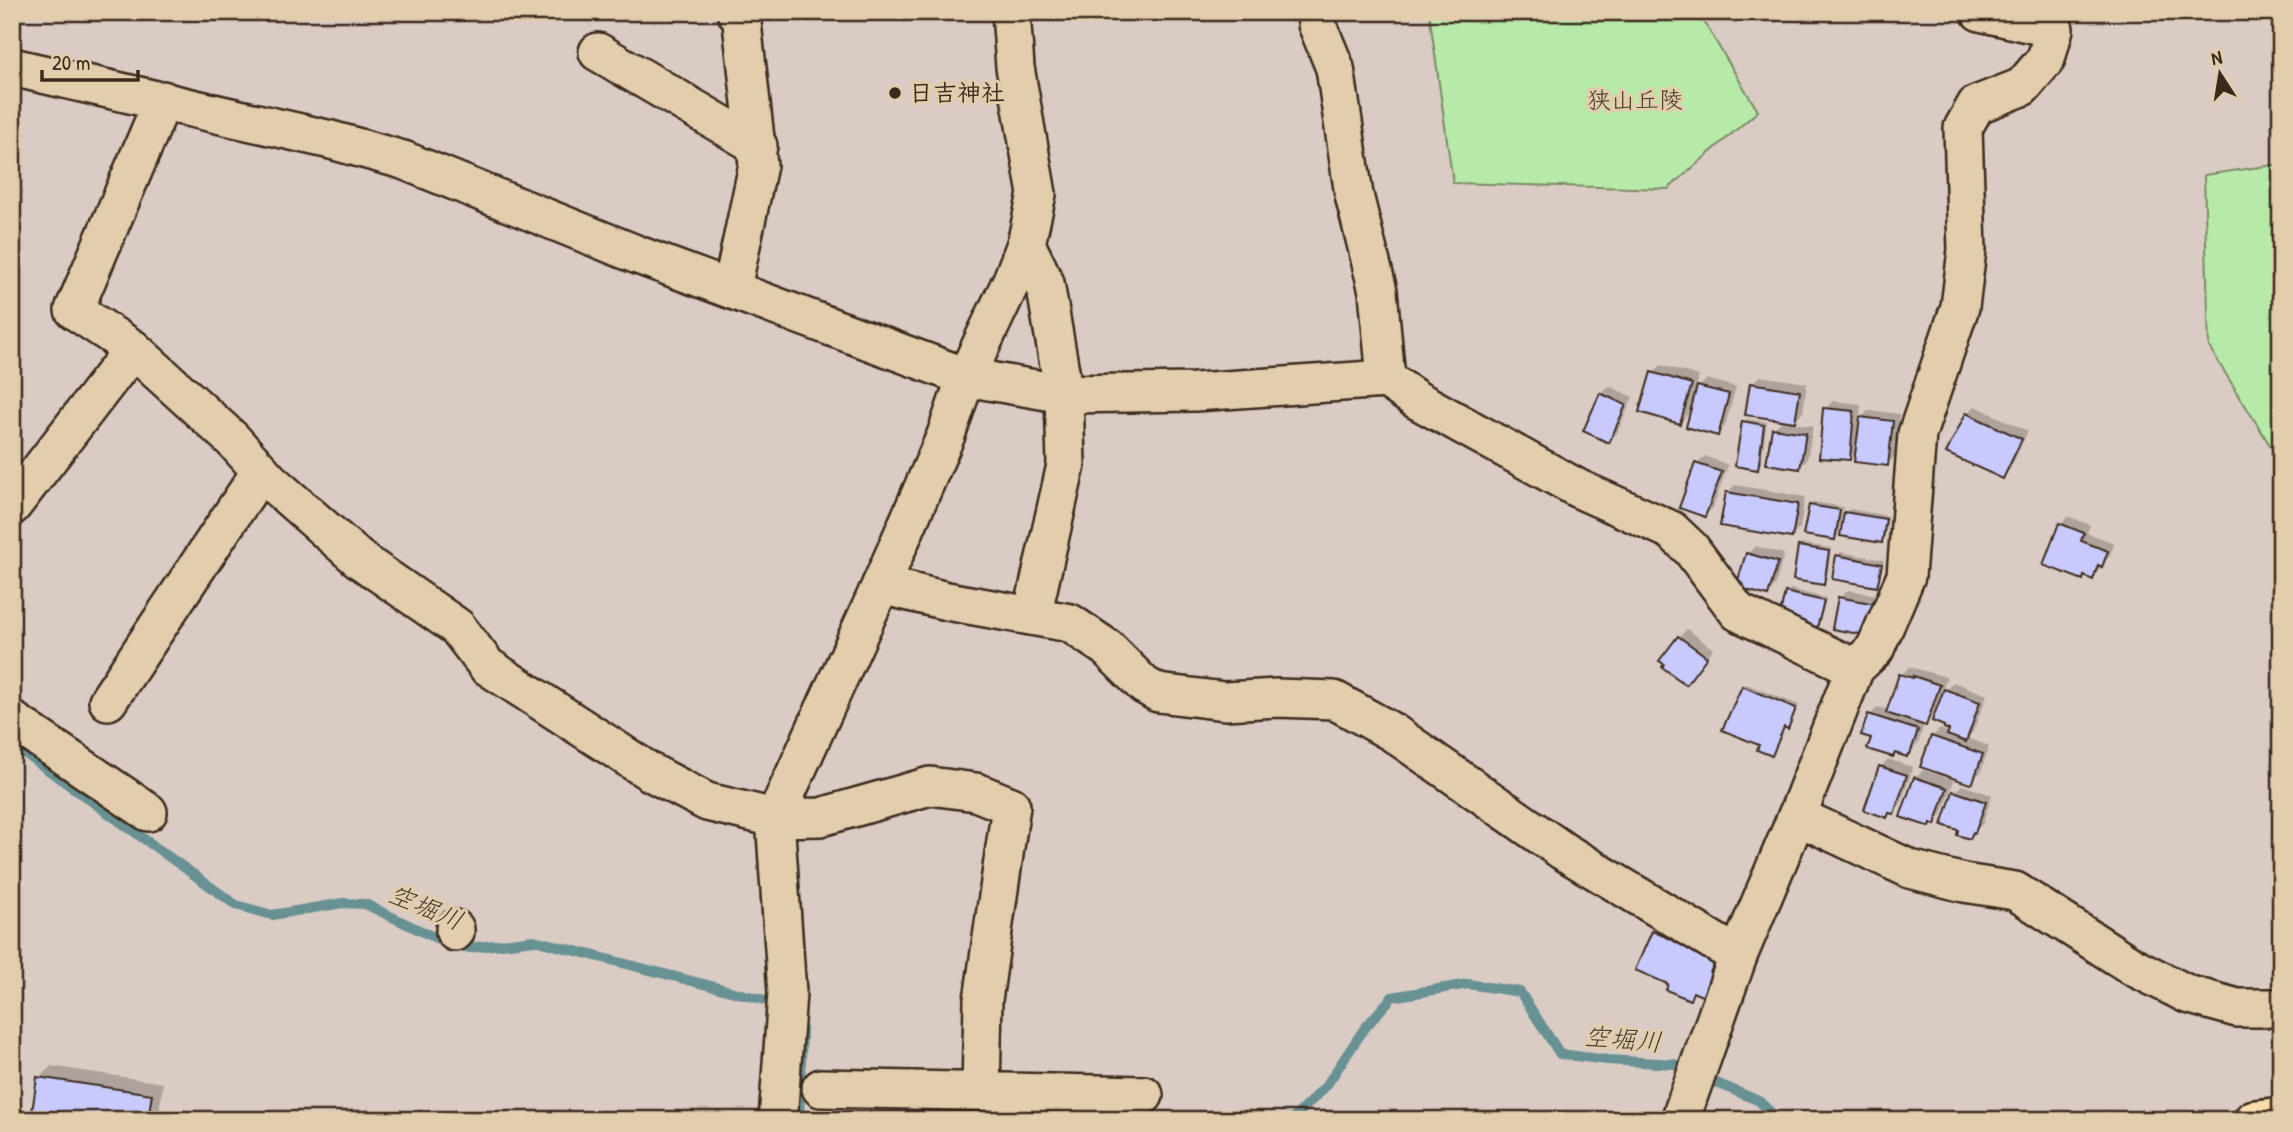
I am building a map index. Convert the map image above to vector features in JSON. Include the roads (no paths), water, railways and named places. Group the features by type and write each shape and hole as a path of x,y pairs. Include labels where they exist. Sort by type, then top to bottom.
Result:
{"main road":[{"path":"2254,1120 2281,1117"}],"street":[{"path":"732,288 758,165 758,146 741,14 736,12"},
{"path":"778,1120 787,1004 775,818 881,585 946,435 966,377 1012,281 1026,244 1037,194 1015,67 1011,12"},
{"path":"1316,12 1317,24 1335,68 1354,195 1377,291 1386,379"},
{"path":"1680,1120 1738,956 1855,668 1875,649 1906,576 1917,434 1960,307 1967,250 1963,128 1976,106 2022,87 2046,59 2054,29 1980,12"},
{"path":"598,52 758,146"},
{"path":"12,66 331,140 403,160 638,255 966,377 1064,394 1195,392 1386,379 1417,400 1579,489 1671,530 1691,549 1738,612 1855,668"},
{"path":"163,100 74,310 133,349 232,439 261,471 359,559 457,627 487,666 650,772 707,802 775,818 821,817 930,786 976,792 1011,806 982,1000 981,1091"},
{"path":"1026,244 1045,283 1064,394 1066,465 1032,616"},
{"path":"12,506 133,349"},
{"path":"108,701 261,471"},
{"path":"881,585 947,601 1070,623 1107,648 1136,678 1158,693 1225,701 1277,698 1334,700 1392,732 1563,851 1738,956"},
{"path":"12,720 148,813"},
{"path":"1797,816 1910,869 1964,883 2015,891 2132,966 2187,994 2236,1008 2281,1008"},
{"path":"821,1088 1144,1095"}],"waterway":[{"name":"空堀川","path":"12,744 236,905 272,915 343,903 365,904 438,939 469,948 534,940 780,1004"},
{"name":"空堀川","path":"1289,1120 1326,1086 1364,1029 1392,997 1468,984 1520,992 1560,1054 1674,1064 1690,1071"},
{"name":"空堀川","path":"799,1120 802,1029"},
{"name":"空堀川","path":"1703,1077 1759,1101 1779,1120"}],"place":[{"name":"日吉神社","path":"895,93"}],"park label":[{"name":"狭山丘陵","path":"1635,100"}]}
